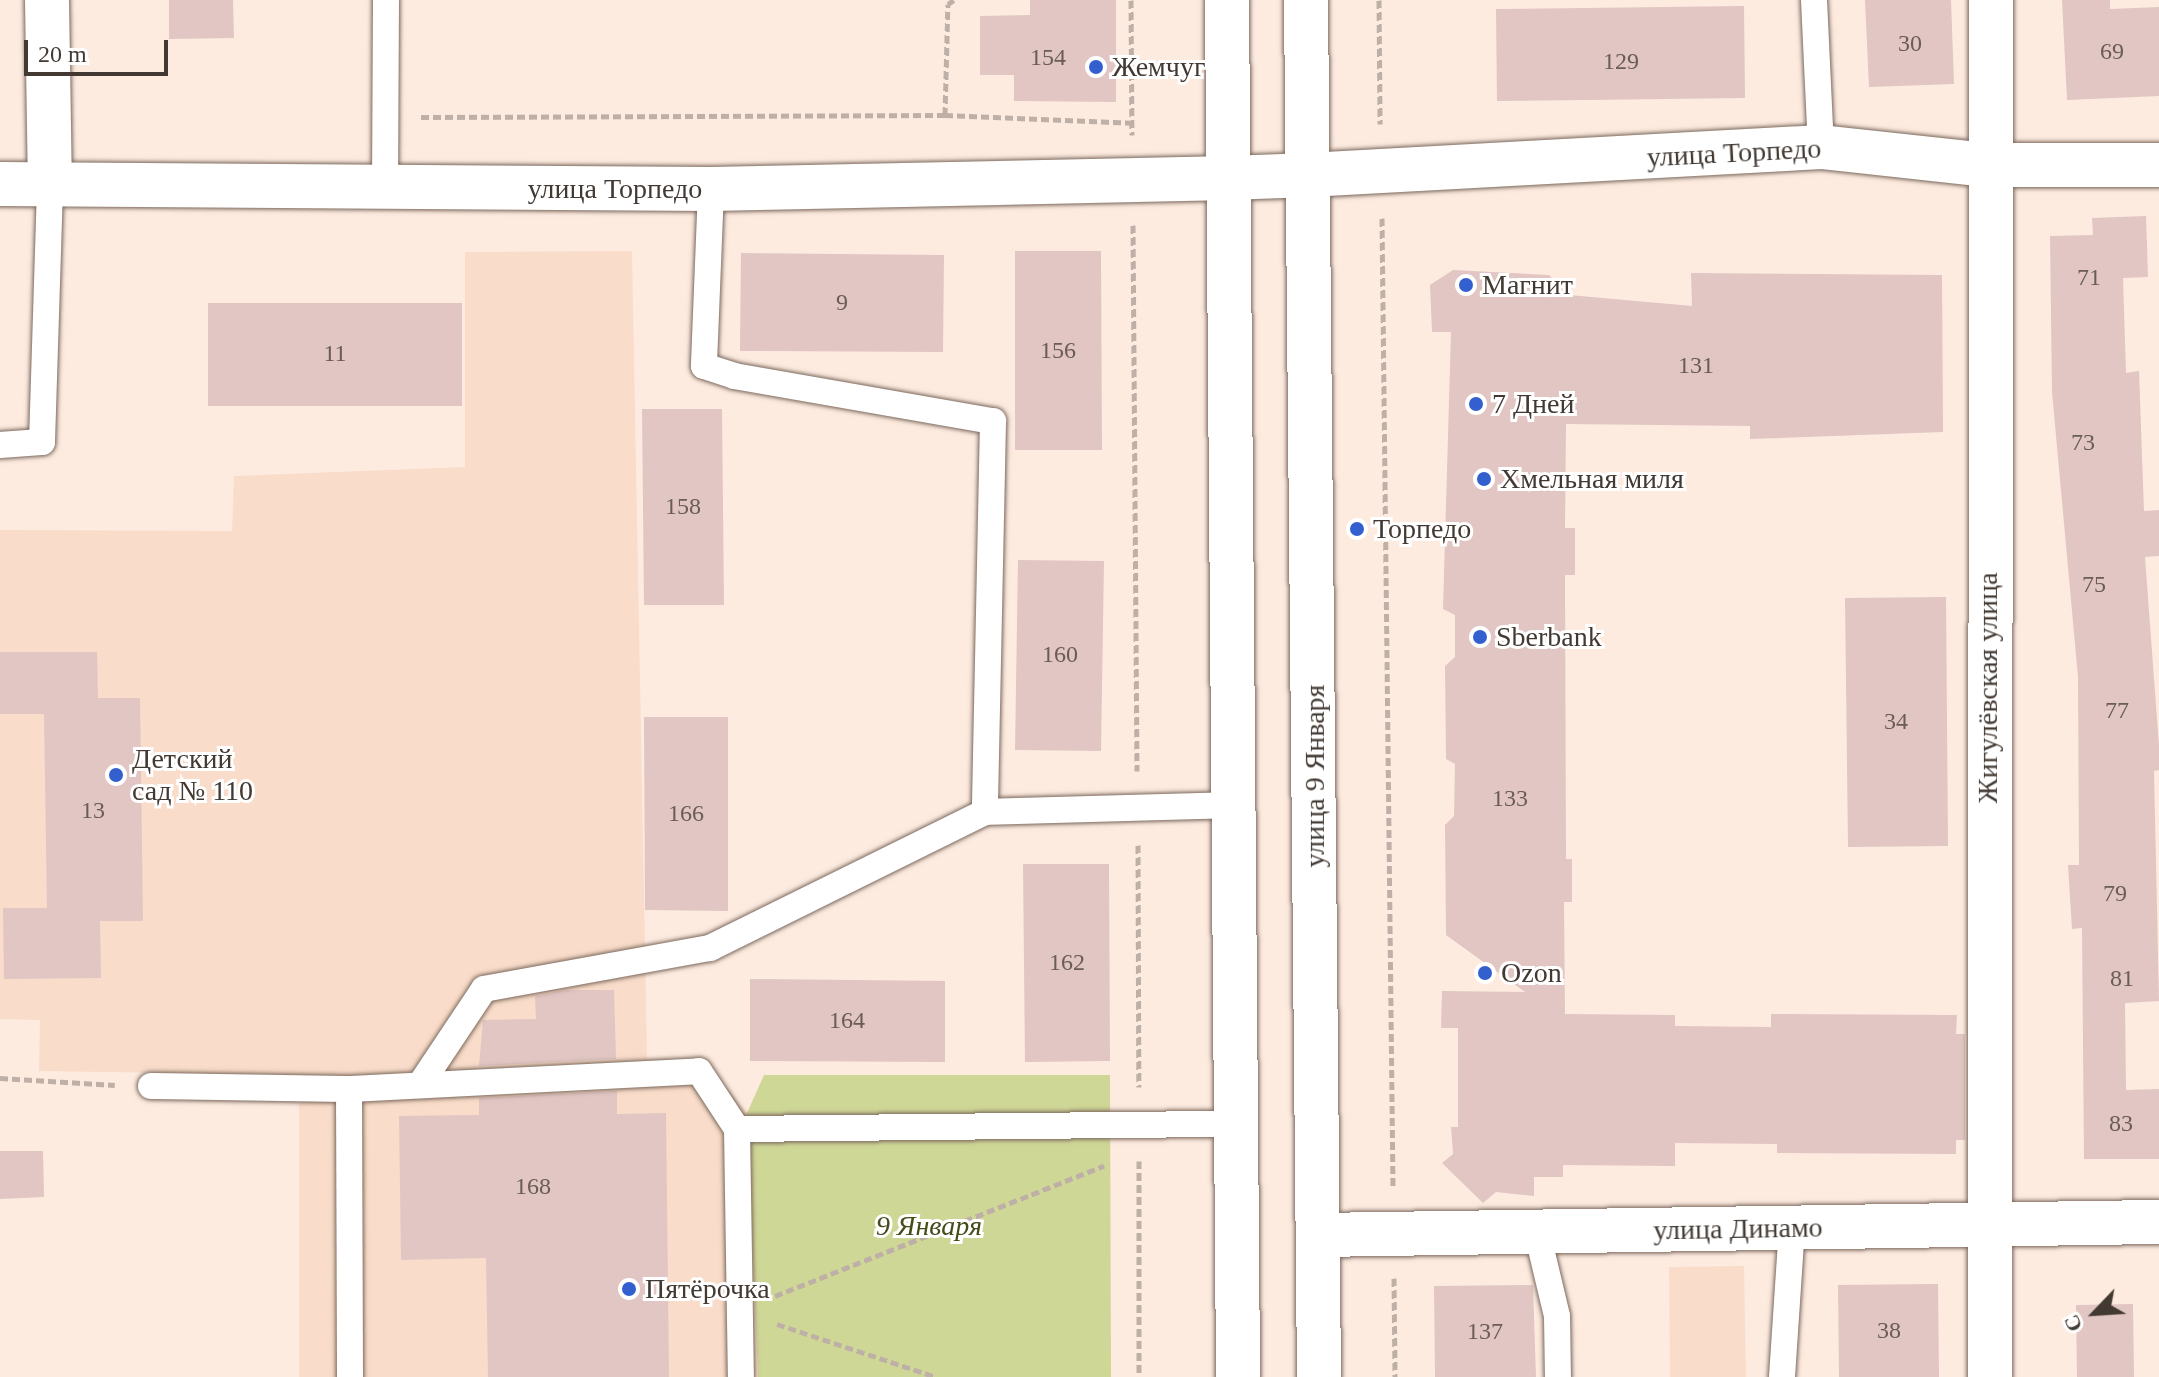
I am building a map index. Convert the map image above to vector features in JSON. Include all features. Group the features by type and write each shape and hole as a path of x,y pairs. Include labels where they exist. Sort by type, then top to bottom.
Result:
{"street":[{"path":"47,0 50,184"},
{"path":"1227,0 1238,1377"},
{"name":"улица 9 Января","path":"1306,0 1319,1377"},
{"name":"Жигулёвская улица","path":"1990,1377 1988,165 1991,0"},
{"name":"улица Торпедо","path":"1308,175 1381,174 1821,147 1988,165 2159,165"},
{"path":"1230,178 1308,175"},
{"name":"улица Торпедо","path":"0,184 711,189 1230,178"},
{"name":"улица Динамо","path":"1318,1235 2159,1222"}],"lane":[{"path":"385,189 386,0"},
{"path":"1814,0 1821,147"},
{"path":"0,445 42,442 50,184"},
{"path":"711,189 704,366 734,376 993,421 985,812"},
{"path":"420,1085 484,989 710,948 985,812 1232,805"},
{"path":"151,1086 349,1089 699,1071 737,1129 741,1377"},
{"path":"349,1089 350,1377"},
{"path":"737,1129 1235,1124"},
{"path":"1782,1377 1792,1228"},
{"path":"1537,1232 1557,1316 1558,1377"}],"path":[{"path":"945,115 948,4 954,0"},
{"path":"1131,0 1132,180"},
{"path":"1379,0 1395,1377"},
{"path":"387,117 945,115 1132,123"},
{"path":"0,1078 37,1084 151,1086"},
{"path":"1124,1158 1139,1152"},
{"path":"738,1311 1109,1164"},
{"path":"738,1311 936,1377"}],"shaded area":[{"path":"632,251 647,1059 703,1059 747,1113 758,1377 299,1377 299,1075 39,1071 40,1020 0,1019 0,530 232,531 234,476 465,467 465,252"},
{"path":"1744,1266 1746,1377 1670,1377 1669,1267"}],"green space":[{"name":"9 Января","path":"764,1075 1110,1075 1111,1377 758,1377 747,1113"}],"building":[{"path":"169,0 233,0 234,38 169,39"},
{"path":"1030,0 1116,0 1116,102 1014,101 1014,75 980,75 980,16 1030,15"},
{"path":"1865,0 1951,0 1954,84 1869,87"},
{"path":"2062,0 2110,0 2110,9 2159,7 2159,96 2067,100"},
{"path":"1744,6 1745,98 1497,101 1496,9"},
{"path":"2146,216 2148,277 2123,278 2126,373 2139,371 2144,511 2159,510 2159,556 2145,557 2159,746 2159,770 2154,771 2159,1001 2125,1003 2126,1090 2159,1089 2159,1159 2084,1159 2082,928 2072,929 2068,865 2079,865 2078,677 2052,392 2050,236 2093,235 2092,218"},
{"path":"1015,251 1101,251 1102,450 1015,450"},
{"path":"741,253 944,255 943,352 740,351"},
{"path":"1453,270 1549,275 1569,295 1692,306 1691,273 1942,275 1943,432 1750,439 1750,426 1566,424 1565,528 1575,528 1575,575 1565,575 1566,859 1572,859 1572,902 1564,902 1565,1014 1675,1015 1675,1026 1771,1027 1771,1014 1957,1015 1956,1034 1965,1034 1965,1140 1956,1140 1956,1154 1777,1153 1777,1144 1675,1143 1675,1166 1563,1165 1563,1177 1534,1177 1534,1196 1496,1192 1483,1203 1442,1163 1453,1154 1451,1127 1458,1127 1458,1028 1441,1028 1442,991 1525,992 1446,935 1445,825 1454,816 1455,764 1446,759 1445,666 1455,657 1455,615 1443,609 1451,332 1432,332 1430,285"},
{"path":"208,303 462,303 462,406 208,406"},
{"path":"642,409 722,409 724,605 644,605"},
{"path":"1018,560 1104,561 1101,751 1015,750"},
{"path":"1946,597 1948,846 1848,847 1845,598"},
{"path":"0,652 97,652 98,698 140,698 143,921 100,921 101,978 4,979 3,908 47,908 44,714 0,714"},
{"path":"644,717 728,717 728,911 645,910"},
{"path":"1023,864 1109,864 1110,1061 1025,1062"},
{"path":"750,979 945,981 945,1062 750,1061"},
{"path":"566,990 614,990 616,1059 479,1066 483,1020 536,1019 535,996"},
{"path":"617,1091 617,1114 666,1113 669,1377 488,1377 486,1258 401,1260 399,1116 479,1115 479,1098"},
{"path":"0,1151 43,1151 44,1197 0,1199"},
{"path":"1938,1284 1939,1377 1839,1377 1838,1285"},
{"path":"1533,1285 1536,1377 1435,1377 1434,1286"},
{"path":"2133,1304 2134,1377 2077,1377 2076,1305"}],"place":[{"name":"Жемчуг","path":"1096,67"},
{"name":"Магнит","path":"1466,285"},
{"name":"7 Дней","path":"1476,404"},
{"name":"Хмельная миля","path":"1484,479"},
{"name":"Торпедо","path":"1357,529"},
{"name":"Sberbank","path":"1480,637"},
{"name":"Детский сад № 110","path":"116,775"},
{"name":"Ozon","path":"1485,973"},
{"name":"Пятёрочка","path":"629,1289"}]}
